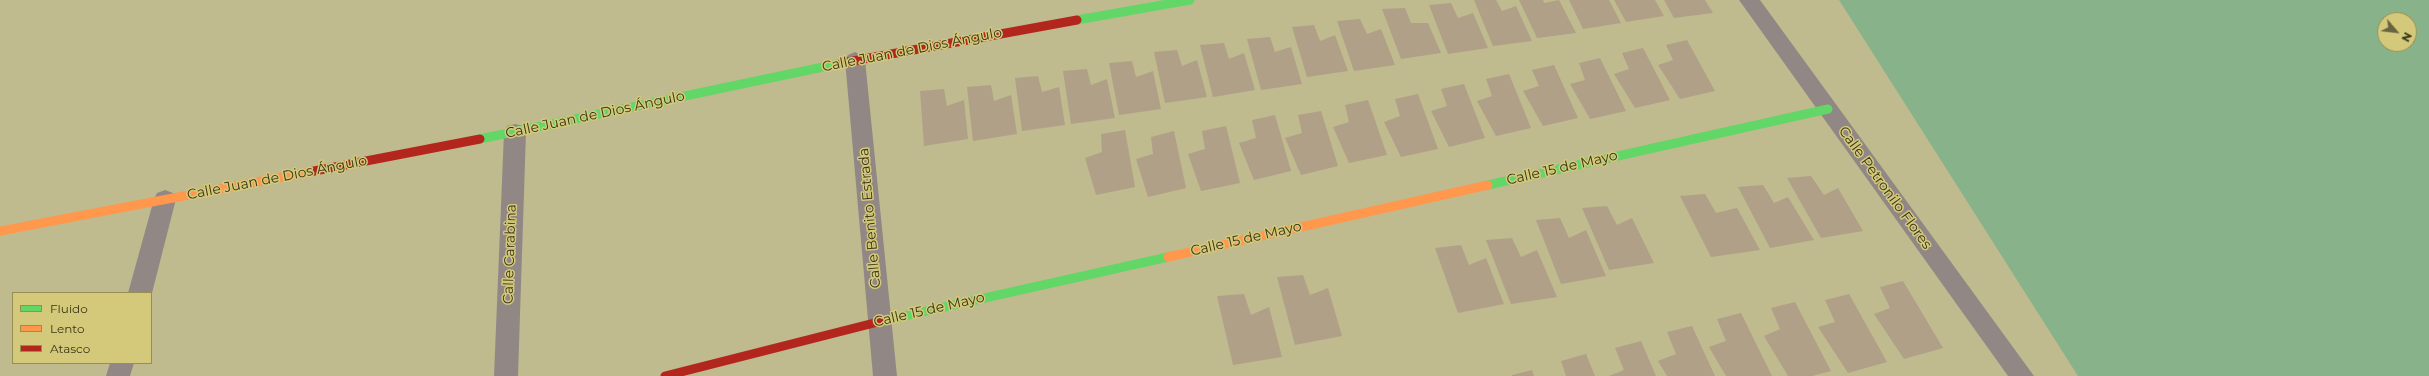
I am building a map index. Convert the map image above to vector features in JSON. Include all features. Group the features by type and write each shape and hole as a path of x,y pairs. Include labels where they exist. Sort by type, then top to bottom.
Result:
{"street":[{"name":"Calle Juan de Dios Ángulo","path":"0,231 515,132 855,60 1190,0"},
{"name":"Calle Petronilo Flores","path":"1749,0 2021,376"},
{"name":"Calle Benito Estrada","path":"855,60 885,376"},
{"name":"Calle 15 de Mayo","path":"665,376 880,320 1828,109"},
{"name":"Calle Carabina","path":"506,376 515,132"},
{"path":"140,292 165,199"},
{"path":"118,376 122,364"}],"green space":[{"path":"1839,0 2429,0 2429,376 2078,376"}],"building":[{"path":"1474,0 1496,0 1502,11 1516,6 1532,41 1493,46"},
{"path":"1519,0 1543,0 1544,3 1559,0 1576,33 1537,38"},
{"path":"1569,0 1609,0 1621,23 1583,29"},
{"path":"1614,0 1655,0 1664,16 1626,22"},
{"path":"1664,0 1705,0 1713,13 1674,18"},
{"path":"1451,3 1458,18 1473,13 1488,48 1448,54 1429,5"},
{"path":"1405,8 1411,23 1428,23 1441,53 1401,59 1382,9"},
{"path":"1360,19 1367,34 1381,29 1395,65 1354,71 1337,21"},
{"path":"1314,25 1320,41 1335,35 1348,71 1307,77 1292,27"},
{"path":"1270,37 1275,52 1291,47 1302,84 1261,90 1247,39"},
{"path":"1687,40 1715,91 1680,99 1658,65 1673,60 1666,45"},
{"path":"1224,43 1229,59 1244,53 1255,90 1213,97 1200,45"},
{"path":"1643,48 1670,100 1635,108 1614,74 1629,69 1622,53"},
{"path":"1177,50 1182,66 1197,60 1207,97 1165,103 1154,52"},
{"path":"1600,58 1626,111 1590,119 1570,84 1585,80 1579,63"},
{"path":"1132,61 1136,77 1153,71 1161,109 1119,115 1109,63"},
{"path":"1554,65 1578,118 1543,126 1523,91 1539,86 1532,70"},
{"path":"1087,69 1091,85 1107,79 1115,118 1071,124 1063,71"},
{"path":"1509,74 1531,128 1496,136 1477,101 1492,96 1486,79"},
{"path":"1038,76 1042,92 1059,87 1065,125 1022,131 1015,78"},
{"path":"1464,84 1485,138 1449,147 1431,111 1447,106 1441,89"},
{"path":"991,85 994,101 1011,95 1017,134 973,141 967,87"},
{"path":"944,89 947,106 964,100 968,139 924,146 920,91"},
{"path":"1418,94 1438,149 1401,157 1384,122 1400,116 1395,99"},
{"path":"1368,100 1387,155 1349,163 1333,127 1349,122 1345,105"},
{"path":"1321,111 1338,166 1301,175 1285,138 1302,133 1298,115"},
{"path":"1275,115 1291,171 1254,180 1239,143 1256,138 1252,120"},
{"path":"1226,126 1240,183 1201,191 1188,154 1205,149 1202,131"},
{"path":"1125,130 1135,187 1096,195 1085,158 1102,152 1101,134"},
{"path":"1174,131 1186,188 1148,197 1136,159 1153,154 1151,137"},
{"path":"1811,176 1824,195 1838,188 1863,231 1821,238 1787,178"},
{"path":"1763,185 1774,203 1788,197 1814,240 1770,248 1738,187"},
{"path":"1705,194 1716,213 1737,208 1760,250 1711,257 1680,196"},
{"path":"1607,206 1617,225 1632,218 1654,263 1609,270 1582,208"},
{"path":"1560,218 1569,238 1586,230 1606,276 1561,284 1536,220"},
{"path":"1512,238 1521,257 1537,250 1557,297 1511,304 1486,240"},
{"path":"1461,245 1469,265 1486,258 1504,304 1458,313 1435,248"},
{"path":"1303,275 1310,295 1328,288 1342,336 1295,345 1277,277"},
{"path":"1903,281 1943,348 1904,359 1874,314 1890,308 1880,287"},
{"path":"1244,294 1251,315 1269,307 1282,357 1233,365 1217,296"},
{"path":"1849,294 1887,362 1848,373 1818,327 1835,322 1825,300"},
{"path":"1795,302 1831,371 1812,376 1788,376 1764,336 1780,329 1771,308"},
{"path":"1741,313 1772,376 1726,376 1709,347 1726,341 1717,319"},
{"path":"1692,326 1715,376 1667,376 1658,361 1676,354 1667,332"},
{"path":"1641,341 1656,376 1609,376 1624,370 1615,348"},
{"path":"1586,354 1595,376 1566,376 1561,361"},
{"path":"1532,370 1534,376 1512,376 1512,375"}],"traffic: fast":[{"path":"1077,20 1190,0"},
{"path":"480,139 842,63"},
{"path":"1488,185 1828,109"},
{"path":"882,321 1168,257"}],"traffic: slow":[{"path":"0,231 309,172"},
{"path":"1168,257 1488,185"}],"traffic: jam":[{"path":"842,63 1077,20"},
{"path":"309,172 480,139"},
{"path":"665,376 882,321"}]}
